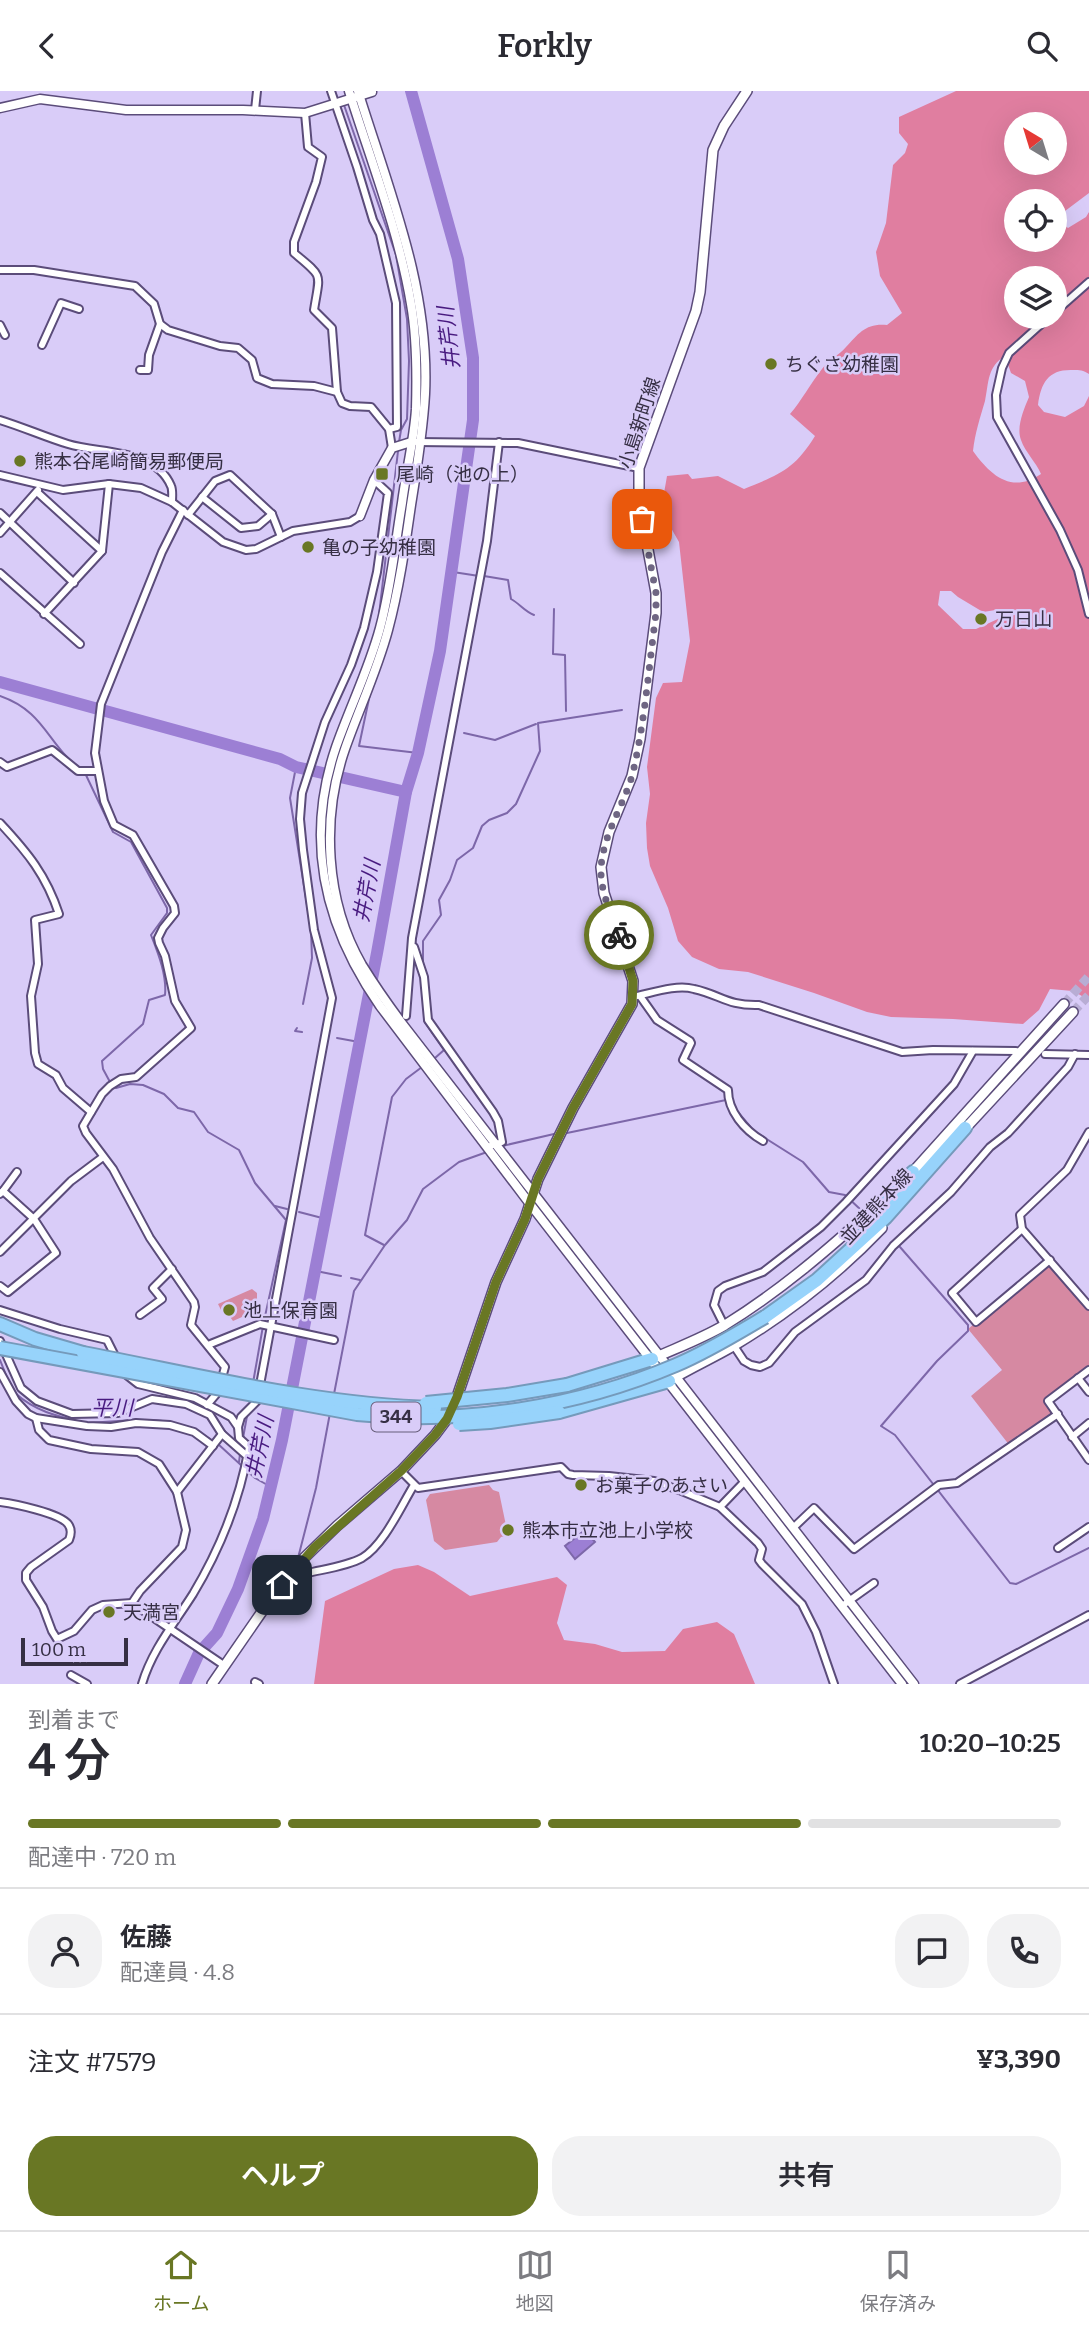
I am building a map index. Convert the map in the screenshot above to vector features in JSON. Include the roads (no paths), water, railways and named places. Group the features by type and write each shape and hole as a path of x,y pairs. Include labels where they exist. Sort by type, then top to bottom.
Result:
{"highway":[{"name":"344","path":"6,1349 357,1414 498,1405 585,1389 674,1358 763,1314 817,1280 886,1217 965,1128"},
{"name":"344","path":"763,1314 836,1255 883,1208 913,1172"},
{"name":"344","path":"0,1324 35,1339 83,1353 389,1412"},
{"path":"389,1412 567,1385 656,1357"},
{"path":"389,1412 459,1424 513,1419 559,1412 673,1379"}],"main road":[{"name":"小島新町線","path":"637,996 604,893 601,867 609,832 632,775 640,739 656,613 656,593 639,501 639,468 696,311 713,150 724,126 747,91"},
{"path":"212,1684 223,1664 302,1560 401,1471 447,1419 496,1282 563,1127 637,996"},
{"name":"並建熊本線","path":"656,1357 688,1345 724,1325 795,1276 913,1172 1064,1004"},
{"name":"並建熊本線","path":"673,1379 734,1346 816,1290 849,1261 899,1210 965,1128 1073,1012"}],"street":[{"path":"254,110 257,91"},
{"path":"331,91 380,234 396,303 397,427 389,429"},
{"path":"0,108 40,99 126,110 254,110 305,113 353,96 374,92"},
{"path":"353,96 405,270 415,338 416,442"},
{"path":"353,96 405,240 420,302 426,362 416,442 380,628 340,750 320,841 328,898 342,943 359,977 530,1204 656,1357"},
{"path":"0,475 63,490 109,484 128,484 142,488 172,502 223,542 237,548 256,549 293,531 350,522 360,516 373,480 392,448 389,429 371,407 350,407 342,403 337,393 332,328 314,310 319,277 315,268 294,253 294,242 316,183 322,157 308,147 305,113"},
{"path":"380,234 392,228"},
{"path":"0,270 34,270 135,286 154,304 160,324 149,355 148,370 140,370"},
{"path":"1067,301 1089,282"},
{"path":"42,345 61,303 79,309"},
{"path":"160,324 168,330 220,346 238,348 252,360 257,379 272,384 314,386 337,393"},
{"path":"0,325 5,335"},
{"path":"1036,329 1009,353 1002,368 996,395 997,417 1060,530 1078,571 1089,614"},
{"path":"398,340 415,338"},
{"path":"0,420 70,445 123,454 148,462 172,487 172,502"},
{"path":"392,448 416,442 518,443 639,468"},
{"path":"405,1021 412,938 482,568 497,442"},
{"path":"206,1405 218,1392 225,1367 191,1325 194,1302 150,1238 113,1169 83,1126 110,1086 121,1079 136,1077 191,1028 175,1001 158,937 175,913 174,906 133,835 114,825 104,801 94,753 101,704 162,552 185,513 215,481 230,475 272,514 281,537"},
{"path":"142,1684 147,1666 194,1593 232,1515 244,1475 248,1447 239,1438 238,1427 241,1417 257,1401 273,1327 332,998 314,930 300,819 302,793 325,722 357,650 367,617 377,572 388,492 373,480"},
{"path":"44,614 102,551 109,484"},
{"path":"0,533 43,485"},
{"path":"37,492 102,551"},
{"path":"202,497 241,528 258,526 272,514"},
{"path":"0,513 74,583"},
{"path":"0,573 80,644"},
{"path":"0,762 7,767 52,750 78,771 96,771"},
{"path":"331,785 329,848 336,894 347,934 361,963 673,1379 745,1481 914,1684"},
{"path":"0,823 25,851 49,885 59,914 35,920 38,964 31,996 38,1064 56,1075 63,1088 91,1112"},
{"path":"412,938 424,977 428,1020 493,1112 503,1139 502,1143 487,1147"},
{"path":"762,1141 751,1133 731,1109 728,1104 728,1090 683,1060 690,1041 657,1020 637,996 671,989 694,988 734,1005 759,1005 902,1052 1016,1051"},
{"path":"724,1325 714,1305 718,1291 763,1272 829,1219 946,1094 973,1051"},
{"path":"1045,1054 1089,1055"},
{"path":"734,1346 744,1361 751,1365 760,1367 769,1363 795,1332 866,1280 893,1246 951,1192 990,1147 1008,1133 1076,1054"},
{"path":"1089,1132 1066,1170 1020,1215 1022,1229 1089,1306"},
{"path":"0,1252 71,1181 103,1157"},
{"path":"0,1286 8,1292 56,1253 34,1219 1,1192 17,1172"},
{"path":"1022,1229 952,1293 976,1322 1049,1260"},
{"path":"140,1315 162,1299 153,1288 172,1269"},
{"path":"0,1310 107,1340 123,1373 138,1384 195,1398 231,1417 238,1427"},
{"path":"208,1345 260,1324 334,1340"},
{"path":"0,1341 21,1388 37,1401 72,1414 118,1413 152,1399 186,1404 210,1415 221,1435 247,1456"},
{"path":"1089,1370 1048,1401 1089,1459"},
{"path":"0,1372 16,1401 28,1414 36,1418 86,1426 136,1423 170,1425 194,1432 213,1445"},
{"path":"1078,1378 1089,1392"},
{"path":"690,1402 793,1528 902,1684"},
{"path":"793,1528 814,1508 854,1549 939,1485 957,1483 1058,1414"},
{"path":"36,1418 39,1430 49,1440 91,1449 138,1452 159,1464 177,1492 186,1530 182,1547 140,1591 132,1604"},
{"path":"1072,1437 1089,1423"},
{"path":"177,1492 221,1435"},
{"path":"401,1471 418,1488 561,1467 573,1475 654,1481 705,1499 720,1507 758,1542 762,1549 759,1560 802,1604 817,1632 832,1683"},
{"path":"720,1507 745,1481"},
{"path":"282,1585 308,1573 361,1558 372,1550 391,1525 414,1485"},
{"path":"0,1502 16,1504 60,1519 68,1523 71,1529 69,1540 26,1573 26,1580 43,1607 57,1639 74,1631 92,1610 103,1605 132,1604 223,1664"},
{"path":"1058,1548 1089,1527"},
{"path":"302,1560 308,1573"},
{"path":"845,1603 874,1583"},
{"path":"960,1684 1089,1615"},
{"path":"71,1675 87,1684"}],"waterway":[{"name":"井芹川","path":"185,1684 199,1653 217,1633 238,1589 263,1519 282,1440 406,792 418,753 440,651 473,420 473,358 458,259 411,91"},
{"path":"344,105 396,255 407,319 407,419 399,442"},
{"path":"379,615 398,451"},
{"path":"453,572 479,576"},
{"path":"484,576 508,580 511,599 534,615"},
{"path":"554,609 553,654 565,655 566,711"},
{"path":"0,682 280,759 296,767 406,792"},
{"path":"370,694 359,746 418,753"},
{"path":"0,696 15,703 37,720 60,750 81,769"},
{"path":"423,964 423,941 441,915 439,900 457,860 473,848 482,826 507,813 516,804 540,751 538,723 622,710"},
{"path":"464,733 495,740 536,724"},
{"path":"296,767 290,798 311,930 312,958 303,1004"},
{"path":"85,773 113,832 131,842 167,908 167,913 151,935 163,972 165,995 149,1000 143,1024 102,1061 110,1082"},
{"path":"424,1012 424,1021 444,1050 435,1058"},
{"path":"297,1028 295,1031 302,1032"},
{"path":"337,1038 359,1042"},
{"path":"384,1245 365,1235 392,1097 406,1079 422,1067"},
{"path":"114,1086 143,1085 164,1094 178,1108 194,1112 208,1132 239,1150 255,1183 286,1220 264,1321"},
{"path":"567,1133 726,1100"},
{"path":"737,1111 754,1131 803,1162 829,1192 845,1195 861,1210"},
{"path":"502,1146 554,1134"},
{"path":"334,1394 354,1291 385,1245 407,1220 423,1189 459,1162 487,1152"},
{"path":"275,1206 287,1209"},
{"path":"299,1212 326,1219"},
{"path":"900,1247 968,1325 968,1331 937,1361 881,1426 895,1435 1010,1583 1016,1584 1089,1548"},
{"path":"316,1271 341,1276"},
{"path":"351,1278 360,1280"},
{"path":"253,1383 263,1326"},
{"name":"平川","path":"0,1360 10,1385"},
{"name":"平川","path":"15,1393 38,1409 82,1422"},
{"path":"298,1558 316,1488 330,1413"},
{"path":"243,1438 247,1416"},
{"name":"平川","path":"87,1423 134,1420"},
{"name":"平川","path":"140,1420 178,1424 213,1441"},
{"name":"平川","path":"218,1444 242,1466"},
{"name":"平川","path":"239,1462 240,1454"},
{"path":"246,1470 271,1487"}],"tunnel":[{"path":"1064,1004 1089,976"},
{"path":"1073,1012 1089,995"}],"place":[{"name":"ちぐさ幼稚園","path":"771,364"},
{"name":"熊本谷尾崎簡易郵便局","path":"20,461"},
{"name":"尾崎（池の上）","path":"382,474"},
{"name":"亀の子幼稚園","path":"308,547"},
{"name":"万日山","path":"981,619"},
{"name":"池上保育園","path":"229,1310"},
{"name":"お菓子のあさい","path":"581,1485"},
{"name":"熊本市立池上小学校","path":"508,1530"},
{"name":"天満宮","path":"109,1612"}]}
